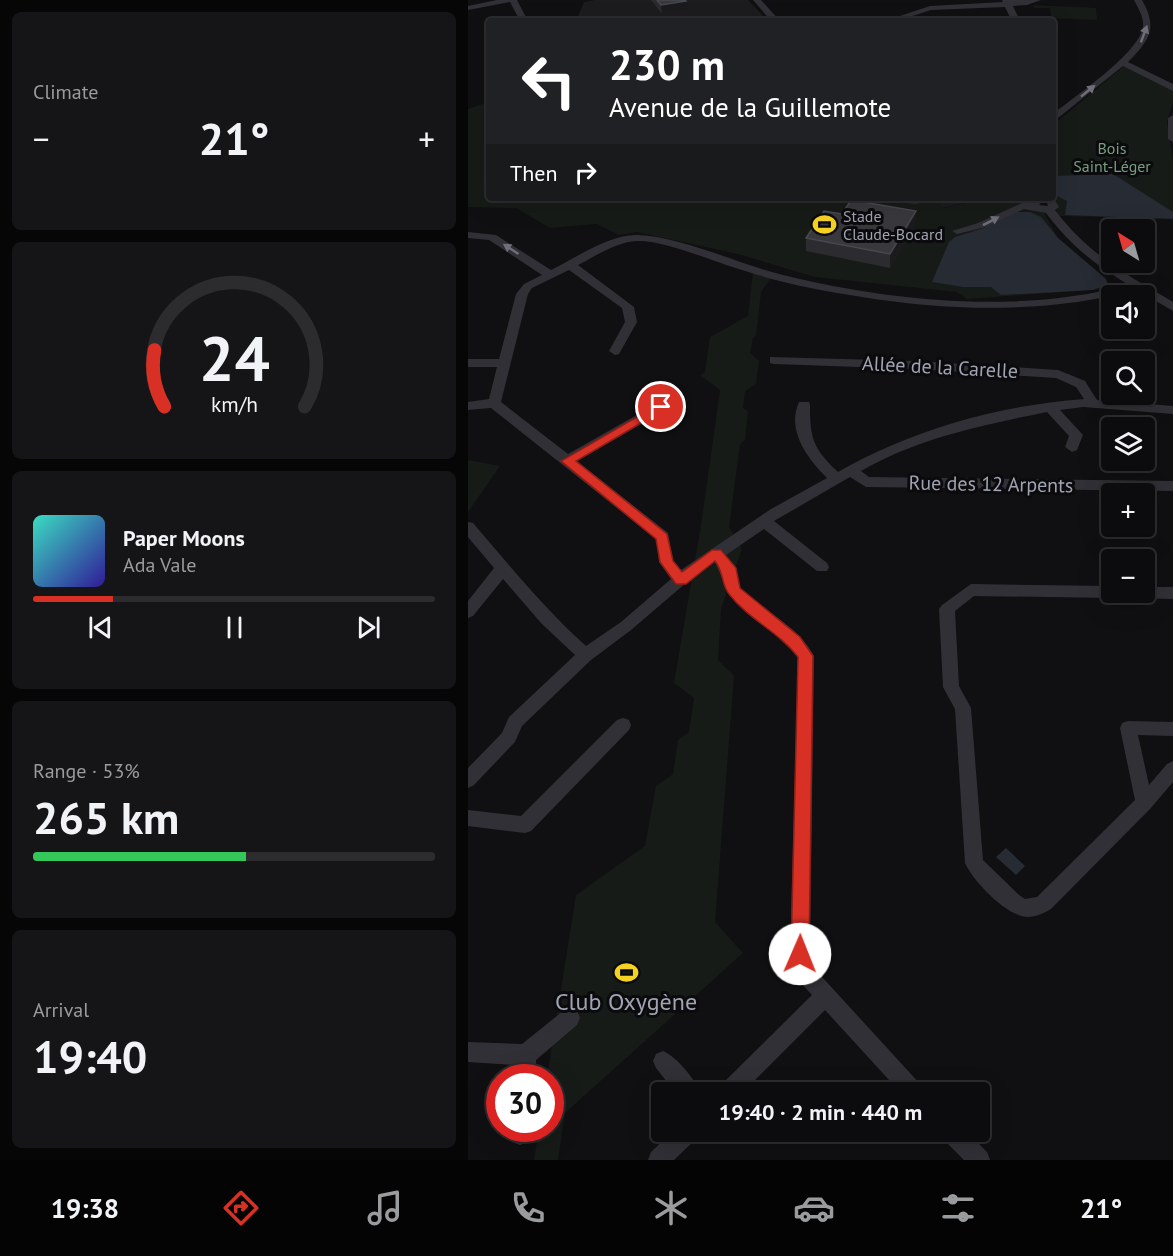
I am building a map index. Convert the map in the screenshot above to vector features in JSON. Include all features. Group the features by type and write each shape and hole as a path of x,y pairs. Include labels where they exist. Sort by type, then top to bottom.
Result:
{"street":[{"path":"468,8 508,0"},
{"path":"513,0 522,18"},
{"path":"757,0 773,18"},
{"path":"898,18 930,8 1037,0"},
{"path":"1056,117 1122,62 1143,41 1147,31 1145,12 1138,0"},
{"path":"1007,2 1015,18"},
{"path":"1122,62 1173,88"},
{"path":"1173,118 1173,139"},
{"path":"957,231 982,225 1034,202 1039,209 1049,210 1068,235 1090,255 1134,285"},
{"path":"468,235 492,237 550,275"},
{"path":"494,403 522,294 528,286 614,243 637,238 781,278 906,300 1023,304 1078,299 1101,294"},
{"path":"570,265 628,307 631,322 615,351"},
{"path":"1155,297 1168,305"},
{"path":"1068,304 1101,302"},
{"name":"Allée de la Carelle","path":"774,360 921,365 1058,374 1081,384 1093,403"},
{"path":"468,363 504,363"},
{"path":"468,406 494,403 663,537 666,562 681,580"},
{"path":"468,778 509,737 515,722 585,655 626,626 716,554 764,521 850,470 899,447 993,417 1050,407 1093,403 1173,410"},
{"path":"804,405 802,433 807,450 836,478"},
{"path":"567,461 661,407"},
{"path":"1050,407 1076,435 1072,447"},
{"name":"Rue des 12 Arpents","path":"850,470 866,482 1173,486"},
{"path":"764,521 822,567"},
{"path":"468,528 546,618 585,655"},
{"path":"716,554 729,568 730,582 735,592 795,642 806,656 800,954 803,971 905,1082"},
{"path":"468,612 504,567"},
{"path":"1101,592 971,590 947,609 951,687 963,708 974,863 980,872 1018,905 1027,909 1044,903 1144,803 1173,770"},
{"path":"1155,593 1173,593"},
{"path":"468,818 525,825 623,725"},
{"path":"1144,803 1128,728 1173,729"},
{"path":"738,1082 825,996"},
{"path":"468,1052 525,1055 570,1018"},
{"path":"525,1055 525,1064"},
{"path":"663,1061 681,1082"},
{"path":"659,1160 677,1142"},
{"path":"962,1142 979,1160"}],"shaded area":[{"path":"595,0 748,0 765,18 577,18 584,2"},
{"path":"1113,174 1173,212 1173,219 1065,215 1067,201 1056,196 1056,176"},
{"path":"860,201 975,201 927,211 891,208"},
{"path":"1015,212 1030,212 1041,217 1058,238 1106,279 1108,285 1101,285 1101,287 1093,290 1001,295 991,287 963,287 932,282 949,242 955,237 984,228"},
{"path":"1006,848 1025,866 1016,875 996,857"}],"green space":[{"path":"1033,5 1096,8 1097,20 1051,18 1050,8 1034,8"},
{"name":"Bois Saint-Léger","path":"1124,66 1173,90 1173,102 1167,122 1173,161 1173,219 1059,216 1052,201 1056,201 1056,123"},
{"name":"Stade Claude-Bocard","path":"486,103 486,201 859,201 882,206 886,201 916,204 922,201 951,201 940,203 943,208 975,201 1038,201 1058,238 1103,276 1108,285 1101,285 1101,287 1093,290 967,299 957,292 815,277 738,254 637,232 619,235 597,224 550,228 516,208 468,207 468,109"},
{"path":"753,272 771,278 761,292 756,336 753,338 750,353 759,361 756,384 745,391 743,408 748,411 745,440 740,444 729,527 742,549 721,609 718,660 734,676 715,922 743,953 565,1113 564,1120 564,1064 549,1064 576,895 645,846 656,786 673,774 678,740 689,732 694,698 674,683 702,519 720,390 700,375 705,372 710,337 748,316"},
{"path":"468,460 500,466 468,512"},
{"path":"537,1142 561,1142 558,1160 534,1160"}],"building":[{"path":"657,0 685,0 686,1 661,5"},
{"path":"850,201 916,211 890,254 806,238 824,211 842,214"}],"place":[{"name":"Stade Claude-Bocard","path":"825,225"},
{"name":"Club Oxygène","path":"626,972"}],"route":[{"path":"661,407 567,461 663,537 666,562 681,580 716,554 729,568 730,582 735,592 795,642 806,656 800,954"}]}
